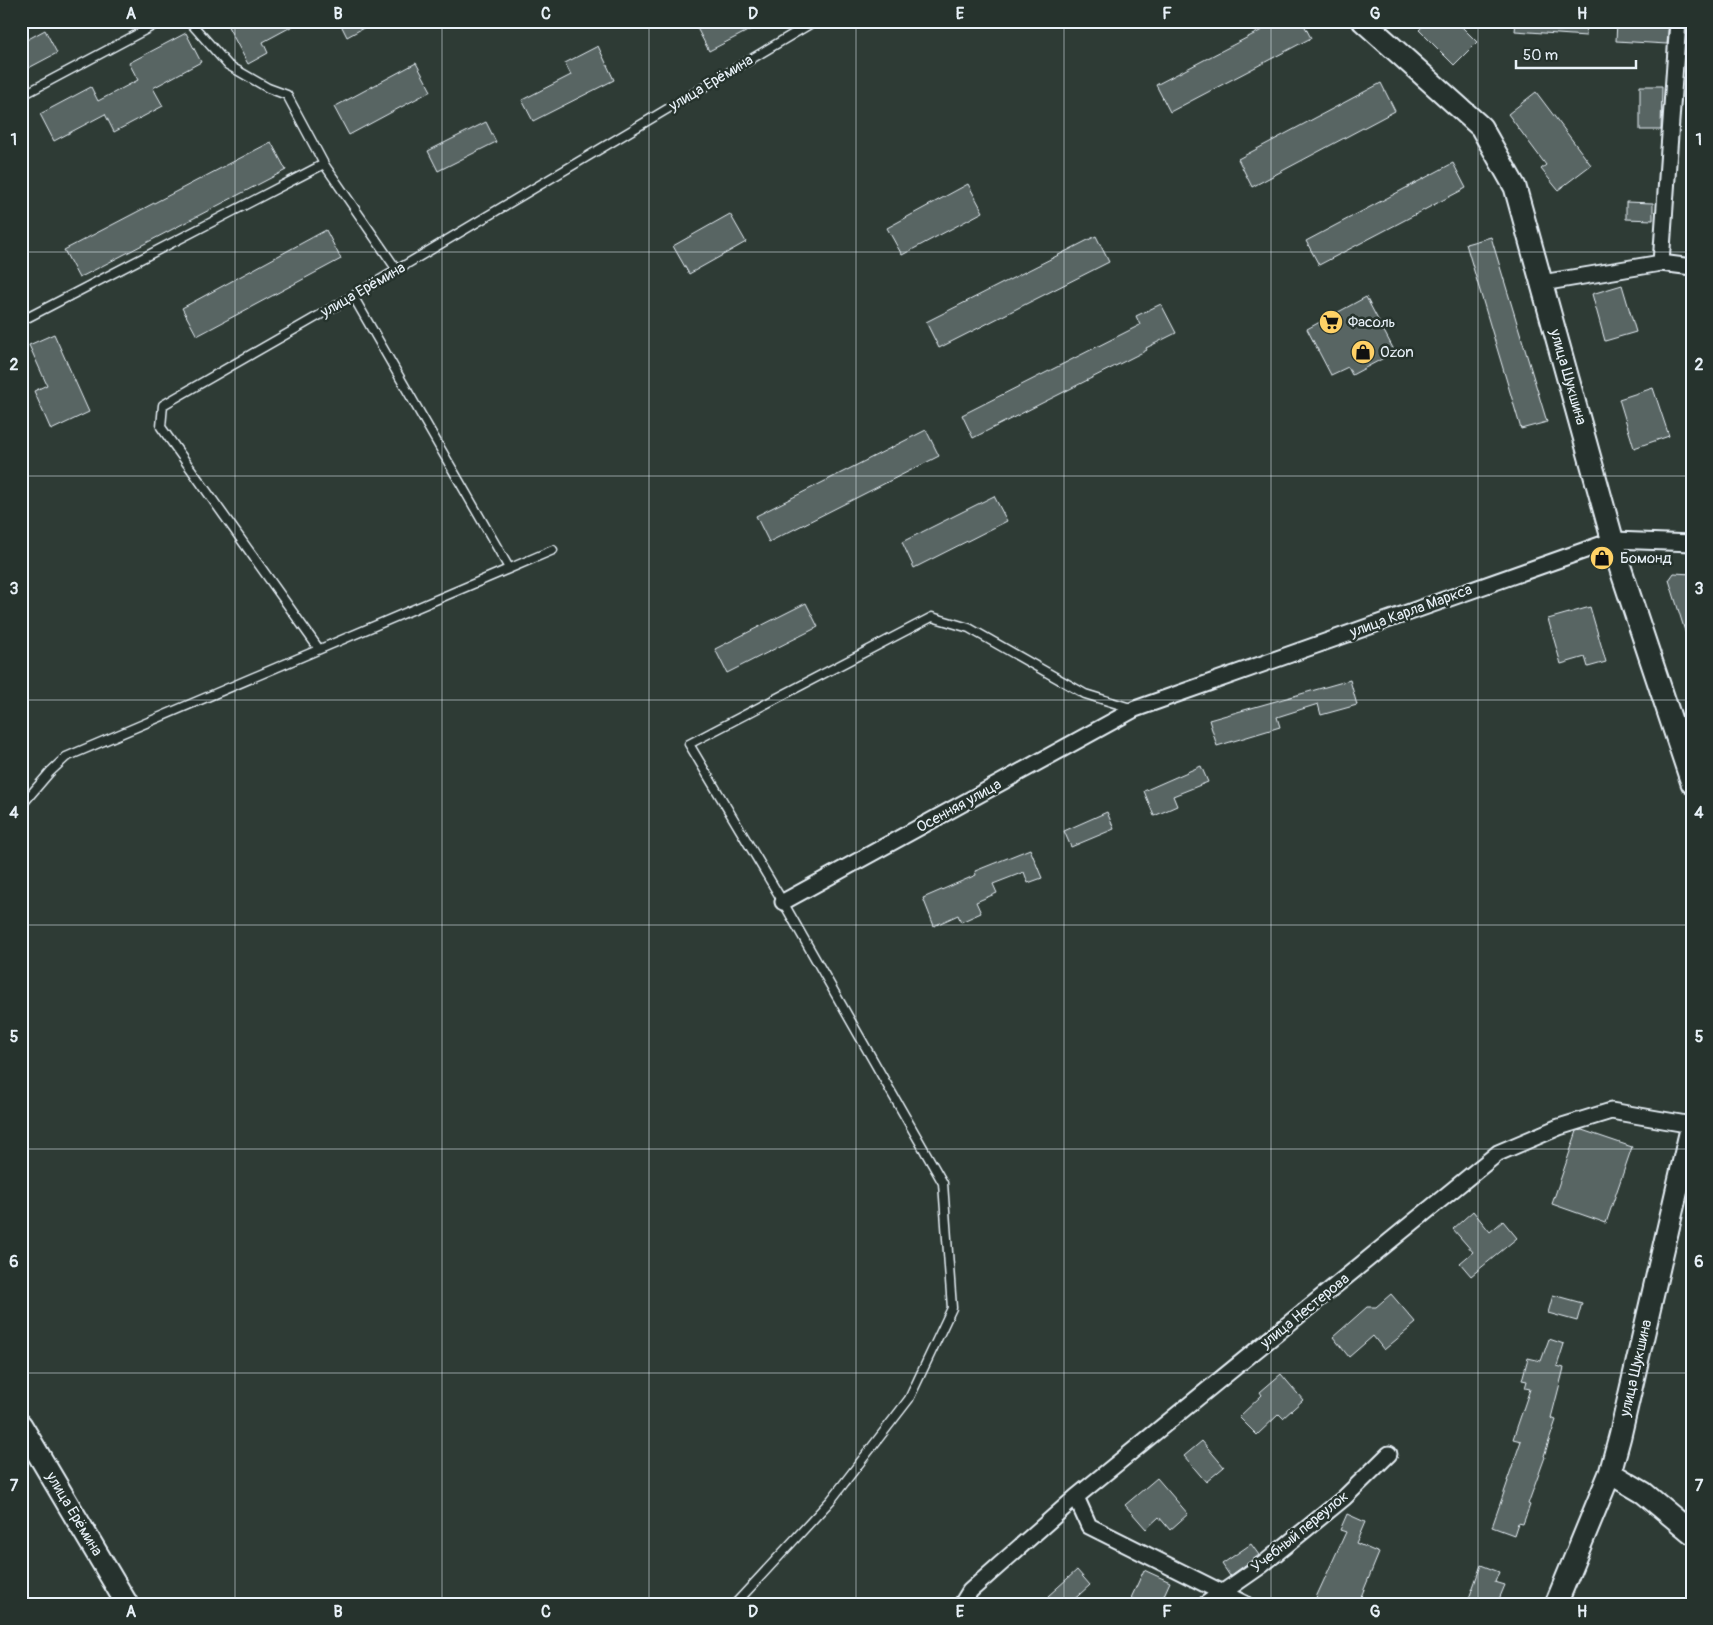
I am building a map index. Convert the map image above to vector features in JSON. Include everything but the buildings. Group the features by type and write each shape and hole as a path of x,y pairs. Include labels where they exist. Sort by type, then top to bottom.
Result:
{"street":[{"name":"улица Шукшина","path":"1363,21 1481,127 1515,187 1624,576 1692,783"},
{"path":"1661,263 1678,21"},
{"path":"1542,283 1661,263 1692,267"},
{"name":"улица Карла Маркса","path":"1136,709 1614,540 1692,543"},
{"name":"Осенняя улица","path":"783,902 1136,709"},
{"name":"улица Нестерова","path":"962,1604 970,1591 1076,1497 1498,1153 1559,1127 1611,1111 1692,1125"},
{"name":"улица Шукшина","path":"1556,1604 1610,1473 1692,1125"},
{"name":"улица Ерёмина","path":"21,1425 127,1604"},
{"name":"Учебный переулок","path":"1206,1604 1262,1565 1344,1498 1389,1454"},
{"path":"1610,1473 1644,1493 1692,1534"},
{"path":"1076,1497 1088,1526 1245,1604"}],"lane":[{"path":"21,96 162,21"},
{"path":"189,21 228,65 268,88 287,95 324,164 397,270"},
{"name":"улица Ерёмина","path":"319,649 161,426 164,405 353,296 815,21"},
{"path":"21,321 324,164"},
{"path":"353,296 509,568"},
{"path":"21,806 50,772 66,757 553,550"},
{"path":"735,1604 831,1500 909,1399 952,1308 943,1183 783,902 689,744 932,616 969,628 1085,694 1136,709"}],"place":[{"name":"Фасоль","path":"1331,322"},
{"name":"Ozon","path":"1363,352"},
{"name":"Бомонд","path":"1602,558"}]}
